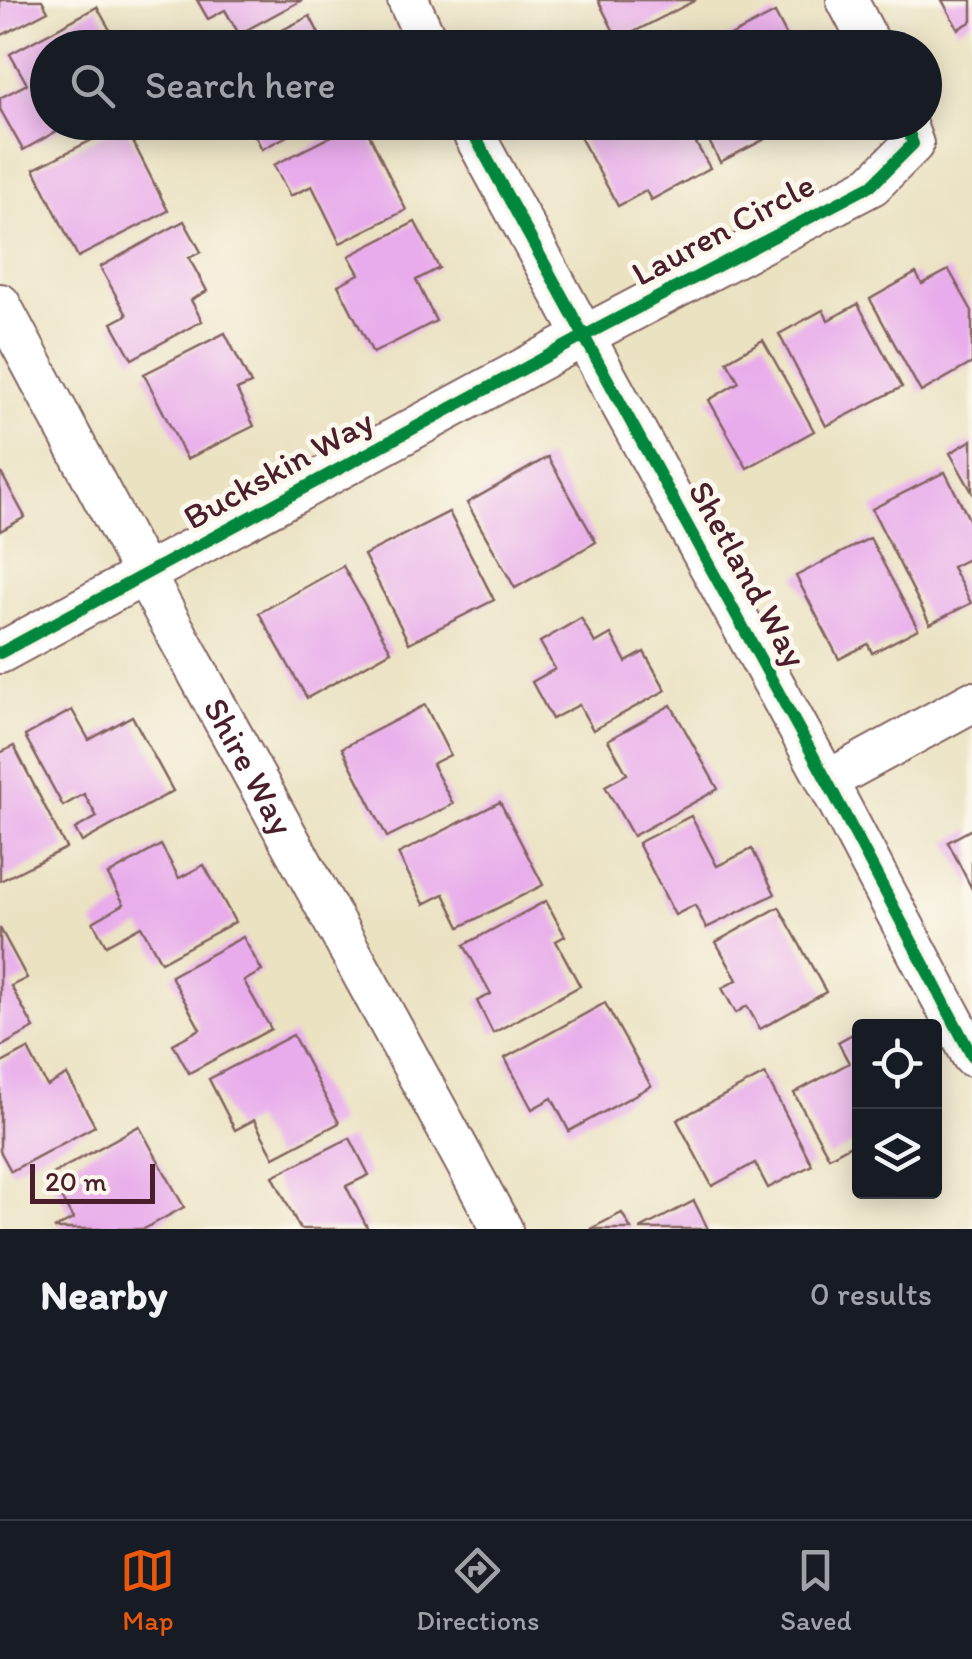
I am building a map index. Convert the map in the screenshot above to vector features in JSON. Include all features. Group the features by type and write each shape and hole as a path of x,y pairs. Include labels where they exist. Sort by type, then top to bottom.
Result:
{"street":[{"path":"408,0 422,30"},
{"path":"847,0 863,30"},
{"name":"Shetland Way","path":"477,140 827,781 972,1056"},
{"name":"Lauren Circle","path":"584,336 872,185 912,144 911,140"},
{"name":"Shire Way","path":"0,304 502,1229"},
{"name":"Buckskin Way","path":"0,654 584,336"},
{"path":"827,781 972,702"}],"building":[{"path":"0,0 42,0 48,11 0,36"},
{"path":"197,0 302,0 246,30 237,30 225,10 208,19"},
{"path":"598,0 696,0 638,30 613,30"},
{"path":"942,0 972,0 972,21 958,29"},
{"path":"97,7 110,30 54,30"},
{"path":"775,13 784,30 742,30"},
{"path":"310,16 317,30 282,30"},
{"path":"30,43 30,140 41,140 23,150 0,109 0,98 27,84 10,54"},
{"path":"92,140 132,140 168,211 78,257 34,169"},
{"path":"257,140 279,140 262,149"},
{"path":"324,140 372,140 406,210 340,243 312,186 290,196 274,165"},
{"path":"582,140 694,140 710,168 651,200 646,191 618,206"},
{"path":"708,140 763,140 720,162"},
{"path":"184,221 201,252 189,258 207,291 191,300 202,321 132,359 112,323 127,315 100,267"},
{"path":"415,222 439,268 416,280 436,321 373,353 338,285 359,274 349,256"},
{"path":"949,270 972,311 972,363 921,392 870,299 916,273 922,284"},
{"path":"858,304 902,387 826,426 779,334 823,310 828,320"},
{"path":"225,333 251,384 237,390 254,426 187,459 144,374"},
{"path":"763,340 814,431 747,468 709,400 739,382 727,361"},
{"path":"972,440 972,492 950,453"},
{"path":"548,457 596,542 515,588 467,503"},
{"path":"0,471 25,517 0,531"},
{"path":"945,472 972,525 972,557 952,567 971,603 930,624 872,509"},
{"path":"449,512 494,600 409,643 364,555"},
{"path":"870,538 918,629 872,653 868,644 839,659 796,576"},
{"path":"343,566 391,651 307,698 259,613"},
{"path":"581,618 595,643 611,634 626,662 644,652 666,690 593,730 579,705 552,719 532,682 555,669 540,642"},
{"path":"425,705 450,755 432,764 453,804 387,837 342,748"},
{"path":"671,705 718,789 633,836 605,786 627,774 608,740"},
{"path":"72,710 89,740 132,716 173,791 82,842 75,829 97,817 84,794 63,806 25,736"},
{"path":"14,746 66,848 0,881 0,753"},
{"path":"500,802 543,885 460,927 444,894 424,904 398,854"},
{"path":"691,816 717,866 752,849 775,894 706,928 695,905 675,915 638,843"},
{"path":"972,829 972,889 948,842"},
{"path":"161,845 179,878 204,865 235,922 161,962 141,926 106,945 93,922 124,904 108,875"},
{"path":"546,901 565,936 556,941 580,986 493,1033 477,1001 491,994 464,945"},
{"path":"779,907 826,992 760,1029 747,1006 736,1013 722,988 737,980 716,942"},
{"path":"0,928 27,978 11,986 34,1028 0,1047"},
{"path":"243,937 262,971 244,981 271,1029 189,1073 173,1044 200,1029 171,976"},
{"path":"605,1003 651,1086 569,1131 552,1098 532,1109 505,1058"},
{"path":"852,1034 852,1144 829,1157 794,1093 849,1063 838,1042"},
{"path":"293,1035 339,1123 274,1157 254,1120 235,1130 209,1079"},
{"path":"28,1049 47,1086 67,1075 95,1126 11,1171 0,1151 0,1064"},
{"path":"765,1074 812,1165 768,1188 755,1163 712,1186 677,1120"},
{"path":"139,1126 184,1207 144,1229 54,1229 73,1219 49,1176"},
{"path":"350,1138 369,1175 346,1186 368,1229 300,1229 273,1176"},
{"path":"694,1201 708,1229 640,1229"},
{"path":"622,1213 631,1229 590,1229"}],"cycle path":[{"path":"477,140 827,781 972,1056"},
{"path":"0,653 584,336 872,185 913,144 912,140"}]}
